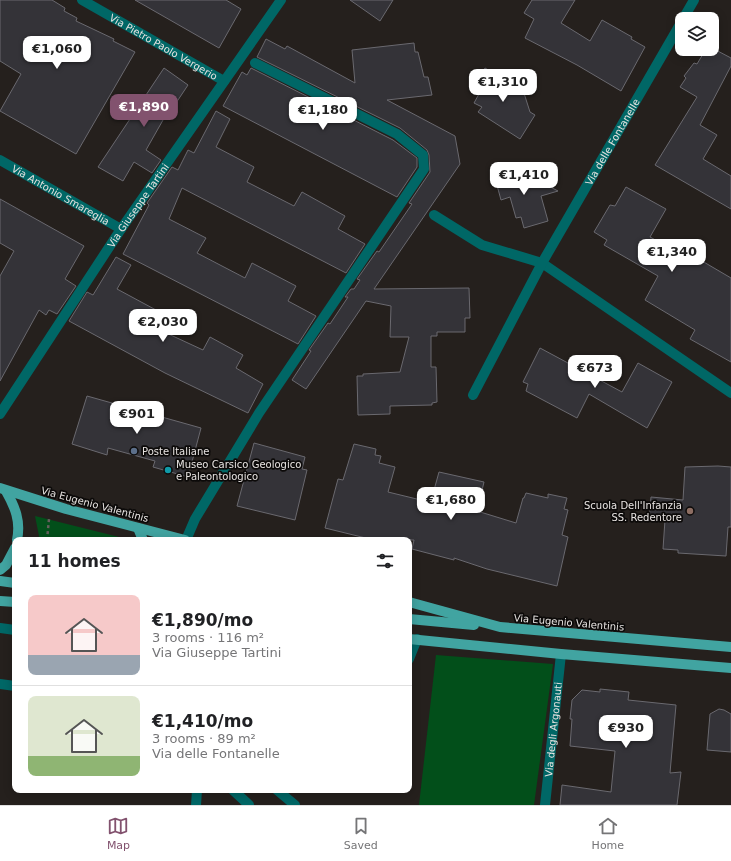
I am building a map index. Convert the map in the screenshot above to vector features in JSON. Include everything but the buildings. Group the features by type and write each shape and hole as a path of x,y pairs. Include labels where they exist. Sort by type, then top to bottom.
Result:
{"main road":[{"name":"Via Eugenio Valentinis","path":"3,490 66,509 174,537"},
{"path":"3,490 14,505 18,518 19,531 18,537"},
{"path":"138,528 142,537"},
{"path":"0,570 6,565 12,554"},
{"path":"0,581 12,583"},
{"path":"0,601 12,602"},
{"name":"Via Eugenio Valentinis","path":"412,603 500,628 731,647"},
{"path":"412,619 500,628"},
{"path":"413,639 561,654 731,668"}],"street":[{"name":"Via Pietro Paolo Vergerio","path":"82,0 224,81"},
{"name":"Via Giuseppe Tartini","path":"0,414 121,229 281,0"},
{"name":"Via delle Fontanelle","path":"687,12 694,0"},
{"name":"Via delle Fontanelle","path":"473,395 542,263 675,34"},
{"path":"187,537 195,519 259,413 424,169 423,155 398,134 255,63"},
{"name":"Via Antonio Smareglia","path":"0,160 121,229"},
{"path":"434,215 482,245 542,263 731,394"},
{"path":"0,628 12,630"},
{"name":"Via degli Argonauti","path":"545,805 561,654"},
{"path":"0,684 12,686"},
{"path":"196,805 197,793"},
{"path":"236,793 248,805"},
{"path":"281,793 295,805"}],"path":[{"path":"47,537 50,513"}],"green space":[{"path":"35,516 119,537 39,537"},
{"path":"436,655 553,664 534,805 419,805"}],"place":[{"name":"Poste Italiane","path":"134,451"},
{"name":"Museo Carsico Geologico e Paleontologico","path":"168,470"},
{"name":"Scuola Dell'Infanzia SS. Redentore","path":"690,511"}]}
